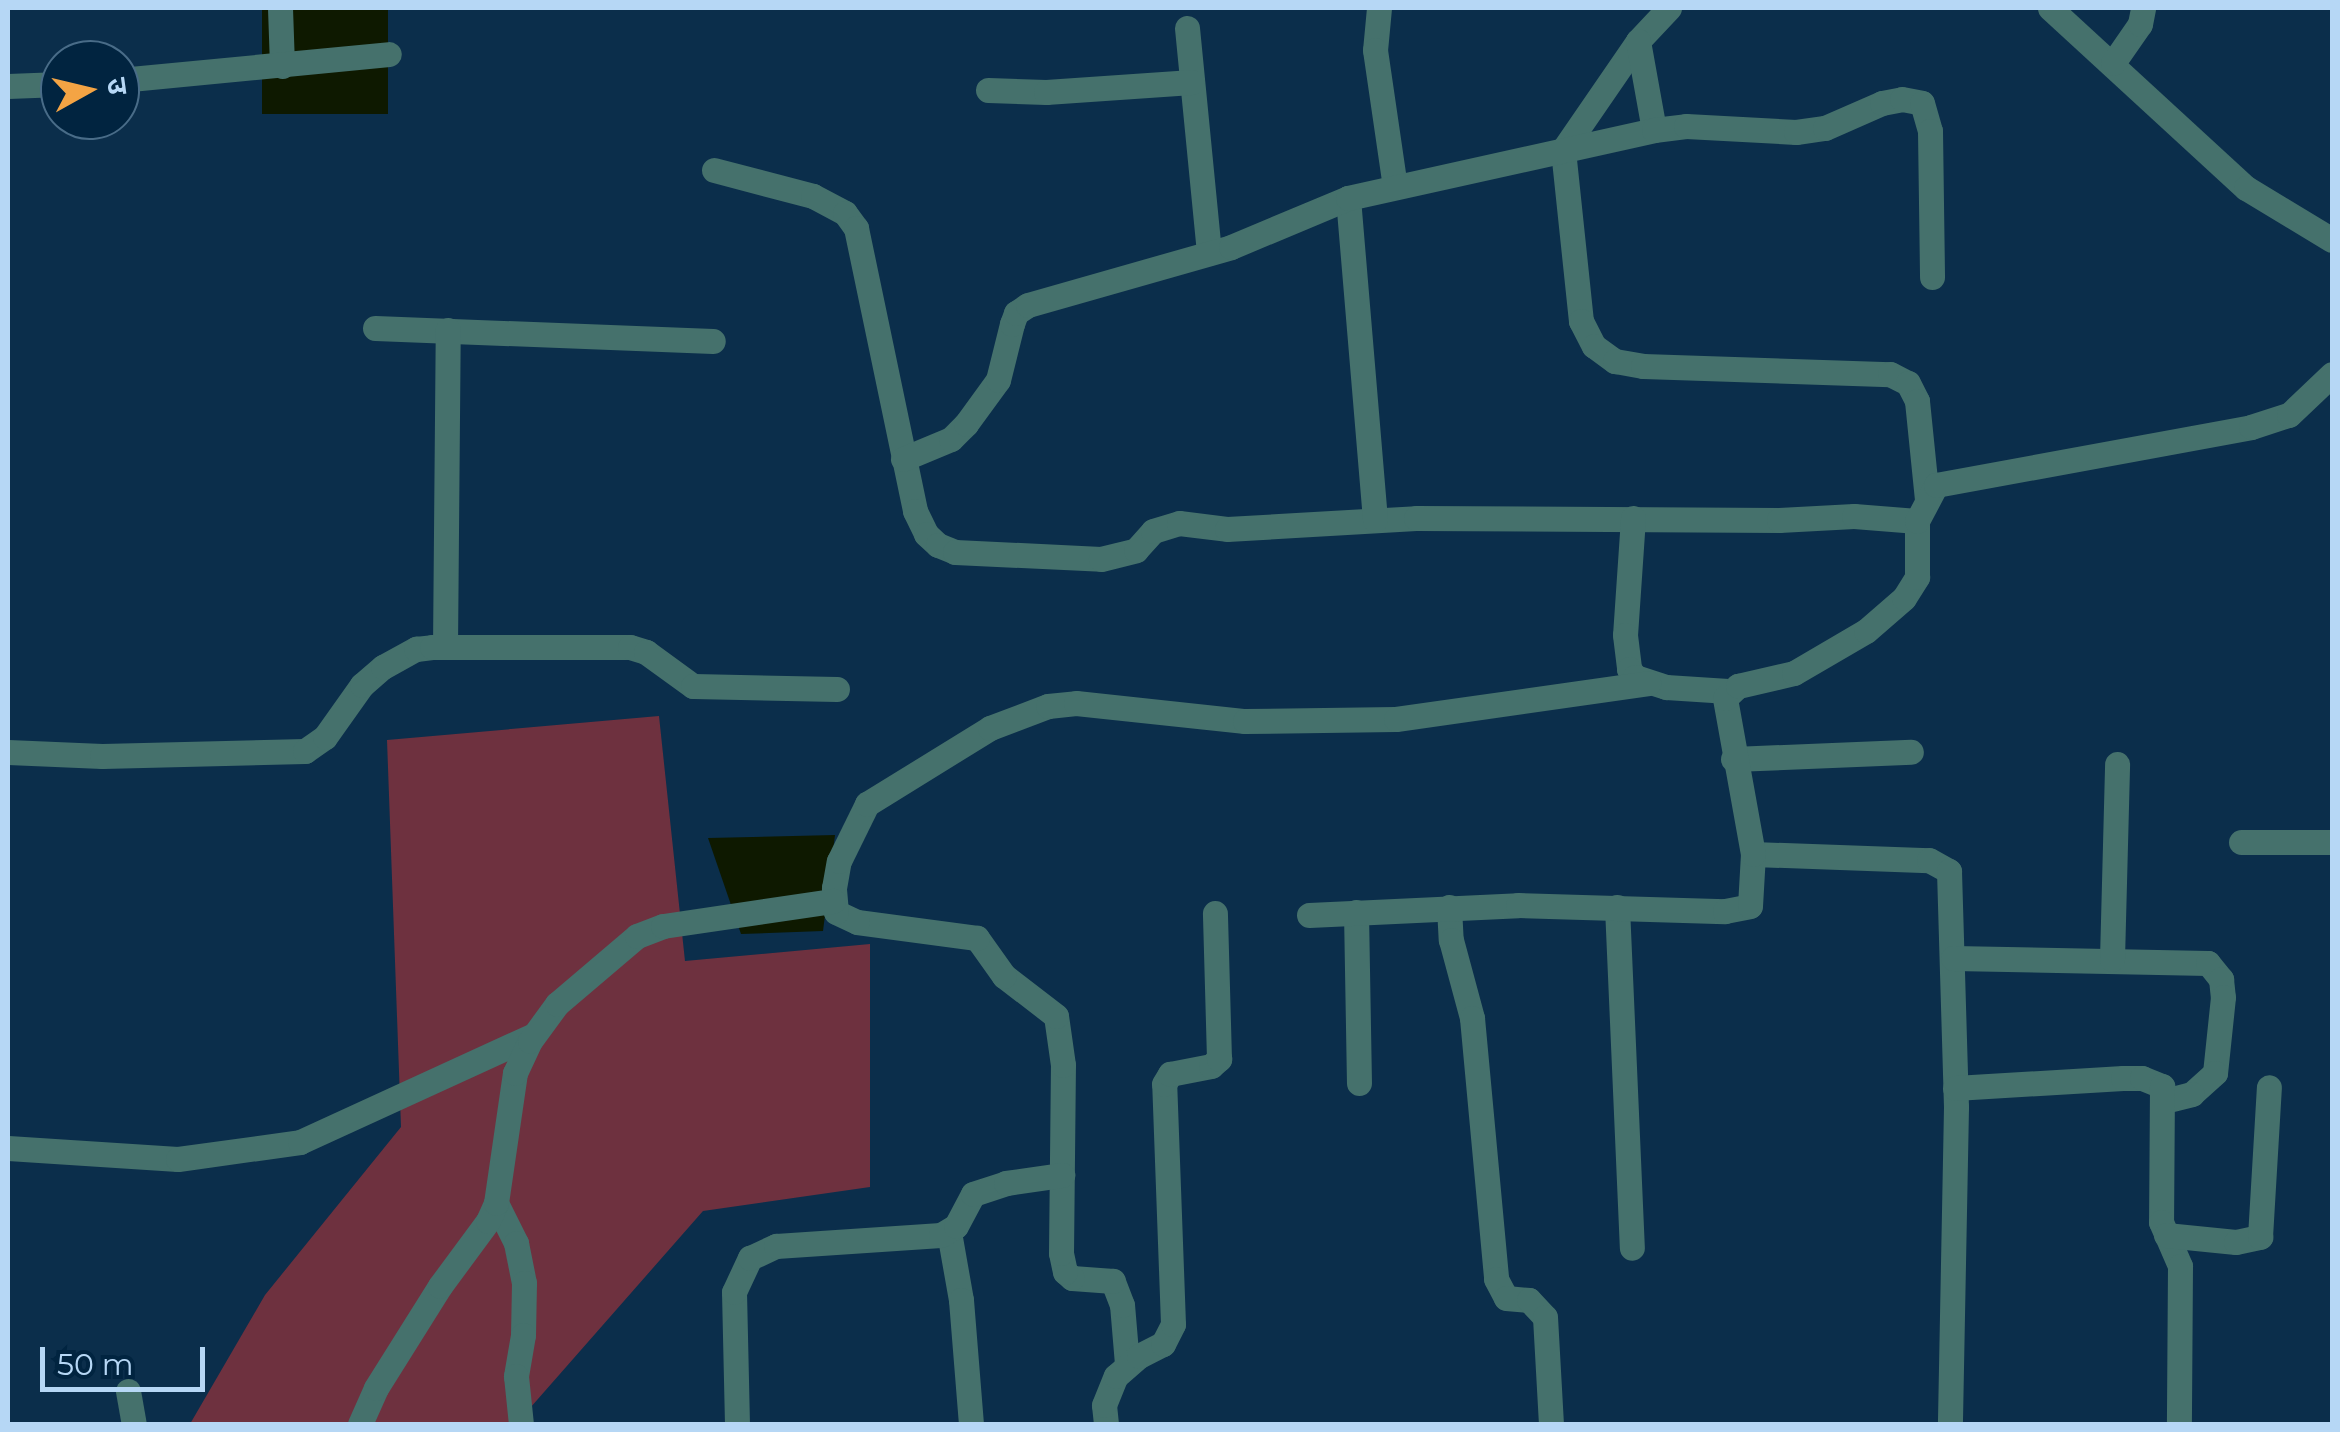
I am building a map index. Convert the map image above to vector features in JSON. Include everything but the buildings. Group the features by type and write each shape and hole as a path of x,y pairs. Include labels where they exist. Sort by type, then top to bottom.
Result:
{"street":[{"path":"280,8 282,66"},
{"path":"1379,8 1375,50 1395,186"},
{"path":"1127,1364 1122,1305 1113,1281 1072,1278 1065,1272 1063,1065 1056,1016 1011,983 976,938 842,917 834,901 839,861 868,804 1021,714 1076,703 1245,721 1396,720 1648,683 1728,691 1794,672 1866,631 1891,610 1918,578 1922,510 1916,401 1908,383 1890,374 1643,366 1615,361 1594,346 1581,321 1563,150 1638,41 1669,8"},
{"path":"2050,8 2246,188 2332,240"},
{"path":"2113,63 2140,24 2142,8"},
{"path":"1187,28 1209,253"},
{"path":"1638,41 1654,130"},
{"path":"140,78 389,54"},
{"path":"988,90 1046,92 1192,82"},
{"path":"8,86 40,85"},
{"path":"903,459 951,439 990,395 1006,359 1016,313 1045,298 1209,253 1348,198 1654,130 1686,126 1796,132 1825,128 1882,103 1902,99 1922,103 1930,130 1932,277"},
{"path":"714,170 813,196 845,213 856,228 915,511 926,534 938,546 955,552 1101,559 1136,550 1164,525 1252,528 1376,520 1854,516 1922,510"},
{"path":"1348,198 1376,520"},
{"path":"374,328 712,341"},
{"path":"445,647 448,330"},
{"path":"1922,510 1936,485 1970,476 2180,444 2289,415 2332,374"},
{"path":"1633,518 1625,650 1629,669 1648,683"},
{"path":"8,752 141,756 304,752 324,737 362,685 383,667 416,650 445,647 630,647 646,652 693,686 837,689"},
{"path":"1309,915 1449,907 1725,910 1750,906 1753,854 1725,711 1728,691"},
{"path":"1733,759 1912,752"},
{"path":"2112,959 2117,764"},
{"path":"2241,842 2332,842"},
{"path":"1753,854 1929,860 1949,871 1955,1088 1950,1424"},
{"path":"360,1424 376,1388 496,1203 514,1073 534,1034 557,1004 637,936 663,926 834,901"},
{"path":"1449,907 1452,940 1472,1018 1496,1280 1506,1298 1529,1300 1546,1317 1552,1424"},
{"path":"1617,907 1632,1248"},
{"path":"1356,912 1359,1083"},
{"path":"1106,1424 1108,1391 1127,1364 1163,1344 1173,1324 1164,1084 1170,1074 1211,1066 1218,1059 1215,913"},
{"path":"1953,958 2208,963 2221,979 2215,1074 2192,1094 2164,1101"},
{"path":"8,1148 178,1159 300,1142 534,1034"},
{"path":"1955,1088 2142,1078 2162,1086 2160,1201 2166,1235 2180,1266 2179,1424"},
{"path":"2166,1235 2236,1242 2260,1237 2269,1087"},
{"path":"971,1424 961,1300 949,1232 973,1194 1006,1183 1062,1176"},
{"path":"496,1203 516,1244 524,1283 524,1335 516,1376 522,1424"},
{"path":"738,1424 734,1292 741,1270 750,1258 776,1246 949,1232"},
{"path":"128,1391 134,1424"}],"shaded area":[{"path":"262,8 388,8 388,114 262,114"},
{"path":"659,716 685,961 870,944 870,1187 703,1211 516,1424 190,1424 265,1295 401,1127 387,740"},
{"path":"835,835 823,931 741,934 708,838"}]}
